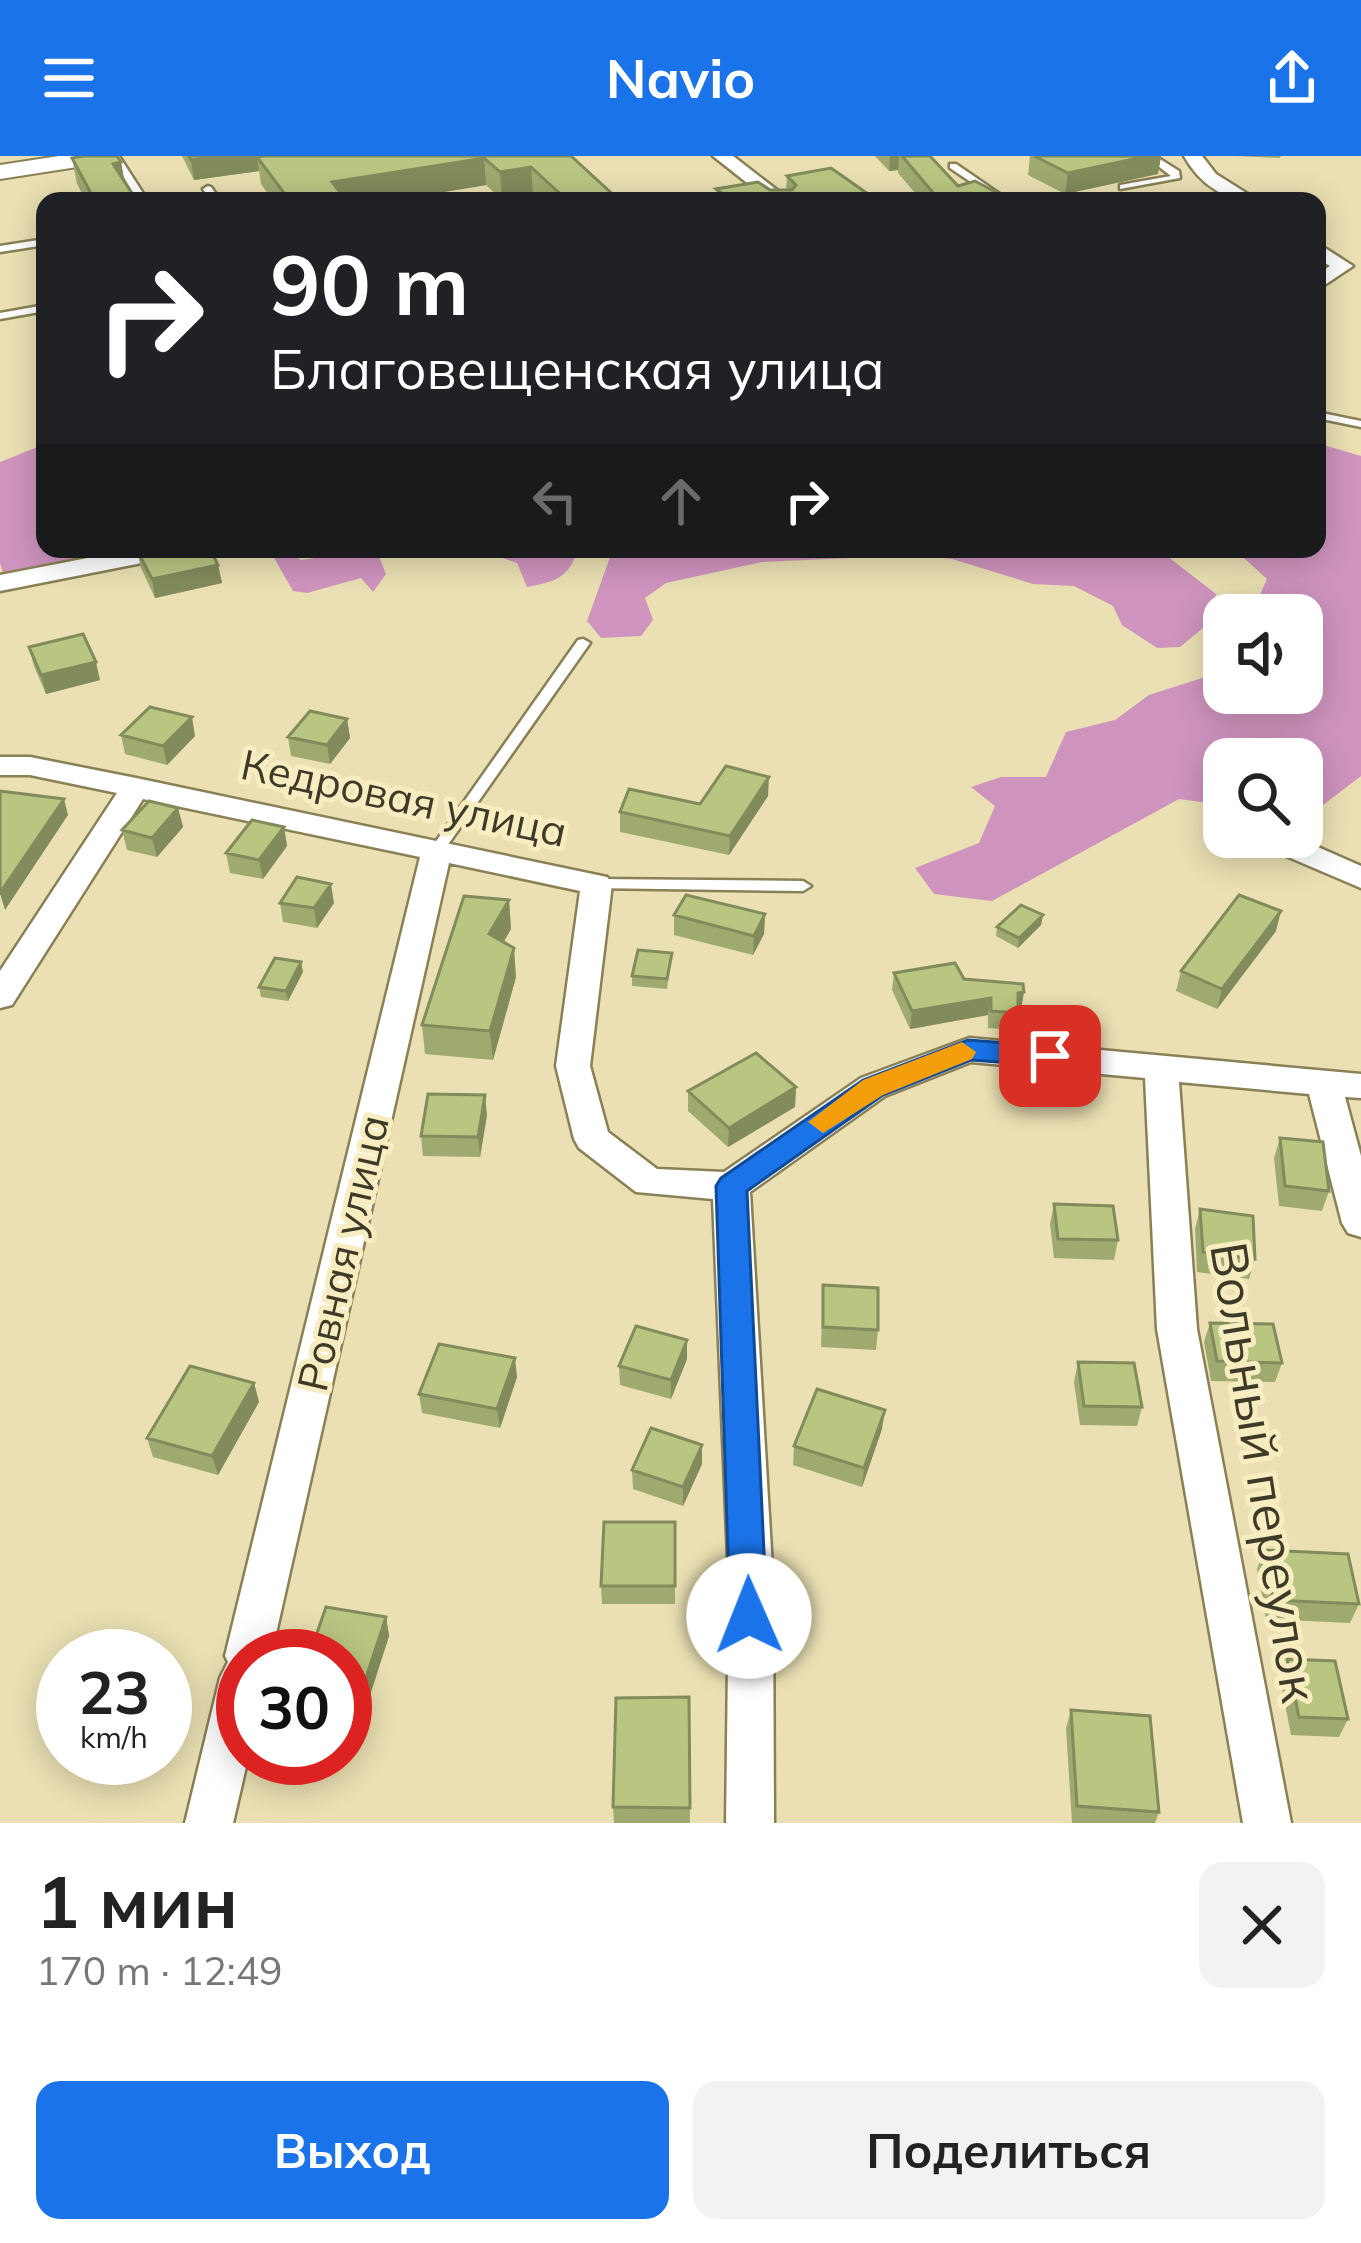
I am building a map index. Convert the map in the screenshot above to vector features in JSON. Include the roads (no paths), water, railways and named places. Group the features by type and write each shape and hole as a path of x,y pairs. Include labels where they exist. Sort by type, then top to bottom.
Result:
{"street":[{"path":"0,172 103,156"},
{"path":"722,156 770,192"},
{"path":"1192,156 1199,170 1227,192"},
{"path":"1326,234 1339,239"},
{"path":"1326,255 1343,266 1326,278"},
{"path":"0,584 128,558"},
{"name":"Кедровая улица","path":"0,766 30,766 596,884 573,1066 592,1139 649,1182 731,1186"},
{"path":"0,997 136,787"},
{"name":"Ровная улица","path":"254,1629 437,850"},
{"path":"1316,858 1361,878"},
{"path":"750,1823 744,1430 731,1186 873,1087 968,1050 1361,1086"},
{"name":"Вольный переулок","path":"1161,1065 1177,1329 1268,1823"},
{"path":"1323,1081 1361,1223"},
{"path":"209,1823 218,1785"}],"lane":[{"path":"115,156 137,192"},
{"path":"1123,188 1175,178 1176,173 1149,156"},
{"path":"953,166 992,192"},
{"path":"0,249 36,243"},
{"path":"0,316 36,310"},
{"path":"1326,417 1361,424"},
{"path":"437,850 583,643"},
{"path":"596,884 803,886"}]}
